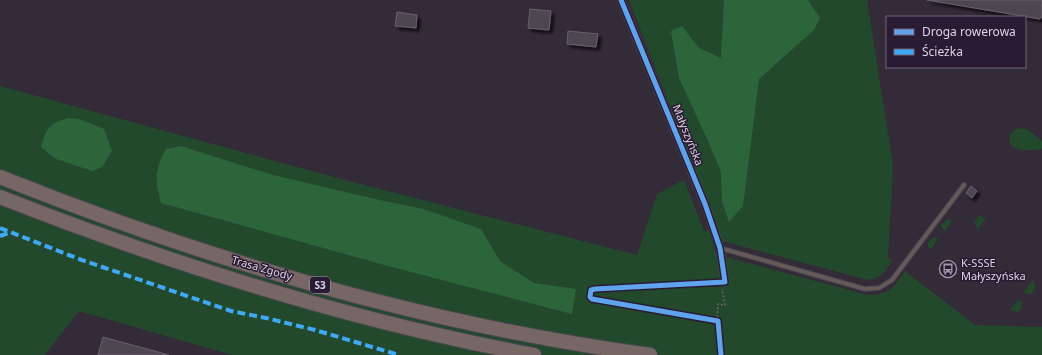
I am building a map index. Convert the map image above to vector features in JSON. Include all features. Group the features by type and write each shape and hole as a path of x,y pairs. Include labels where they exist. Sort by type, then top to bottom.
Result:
{"highway":[{"name":"Trasa Zgody","path":"0,177 72,206 168,240 335,289 428,313 514,331 650,355"},
{"name":"Trasa Zgody","path":"0,197 114,241 239,282 339,311 534,355"}],"street":[{"name":"Małyszyńska","path":"621,0 705,204 720,248 725,282"}],"lane":[{"path":"720,248 724,251 865,289 879,288 892,280 964,185"}],"path":[{"path":"719,328 716,318 718,304 725,305 722,287 725,282"},
{"path":"710,320 718,321"}],"green space":[{"path":"629,0 867,0 893,165 888,258 892,261 882,274 876,278 868,280 722,241"},
{"path":"724,0 808,0 820,18 814,30 759,79 743,206 729,222 722,201 721,172 679,78 671,31 682,26 699,48 721,58"},
{"path":"0,86 345,180 637,255 657,194 684,180 704,231 709,230 715,252 729,258 868,295 886,292 894,286 905,271 975,325 1042,327 1042,355 232,355 79,311 45,355 0,355"},
{"path":"68,118 79,119 104,129 112,151 102,167 92,171 56,159 41,147 49,128 56,122"},
{"path":"1017,128 1027,129 1042,141 1042,149 1020,150 1015,148 1010,141 1010,134"},
{"path":"181,146 273,175 423,209 481,229 500,261 534,283 576,289 572,314 388,266 161,203 157,182 159,163 166,149"},
{"path":"979,216 986,218 978,229 974,222"},
{"path":"948,219 952,221 944,232 941,225"},
{"path":"934,237 938,239 930,250 928,242"},
{"path":"1032,281 1035,287 1033,292 1028,294 1024,292"},
{"path":"1019,299 1022,303 1021,309 1017,312 1010,310"}],"building":[{"path":"927,0 1042,0 1042,16 1040,19"},
{"path":"530,9 551,11 549,30 528,28"},
{"path":"397,12 417,15 416,28 395,26"},
{"path":"568,31 598,34 596,47 567,44"},
{"path":"971,186 977,191 972,198 966,193"},
{"path":"103,337 169,355 98,355"}],"marked path":[{"path":"0,228 79,259 231,311 315,330 399,355"},
{"path":"0,236 11,232"}],"cycle path":[{"path":"621,0 705,204 720,248 725,282 595,289 591,290 590,297 592,299 718,321 721,355"}],"place":[{"name":"K-SSSE Małyszyńska","path":"948,269"}]}
